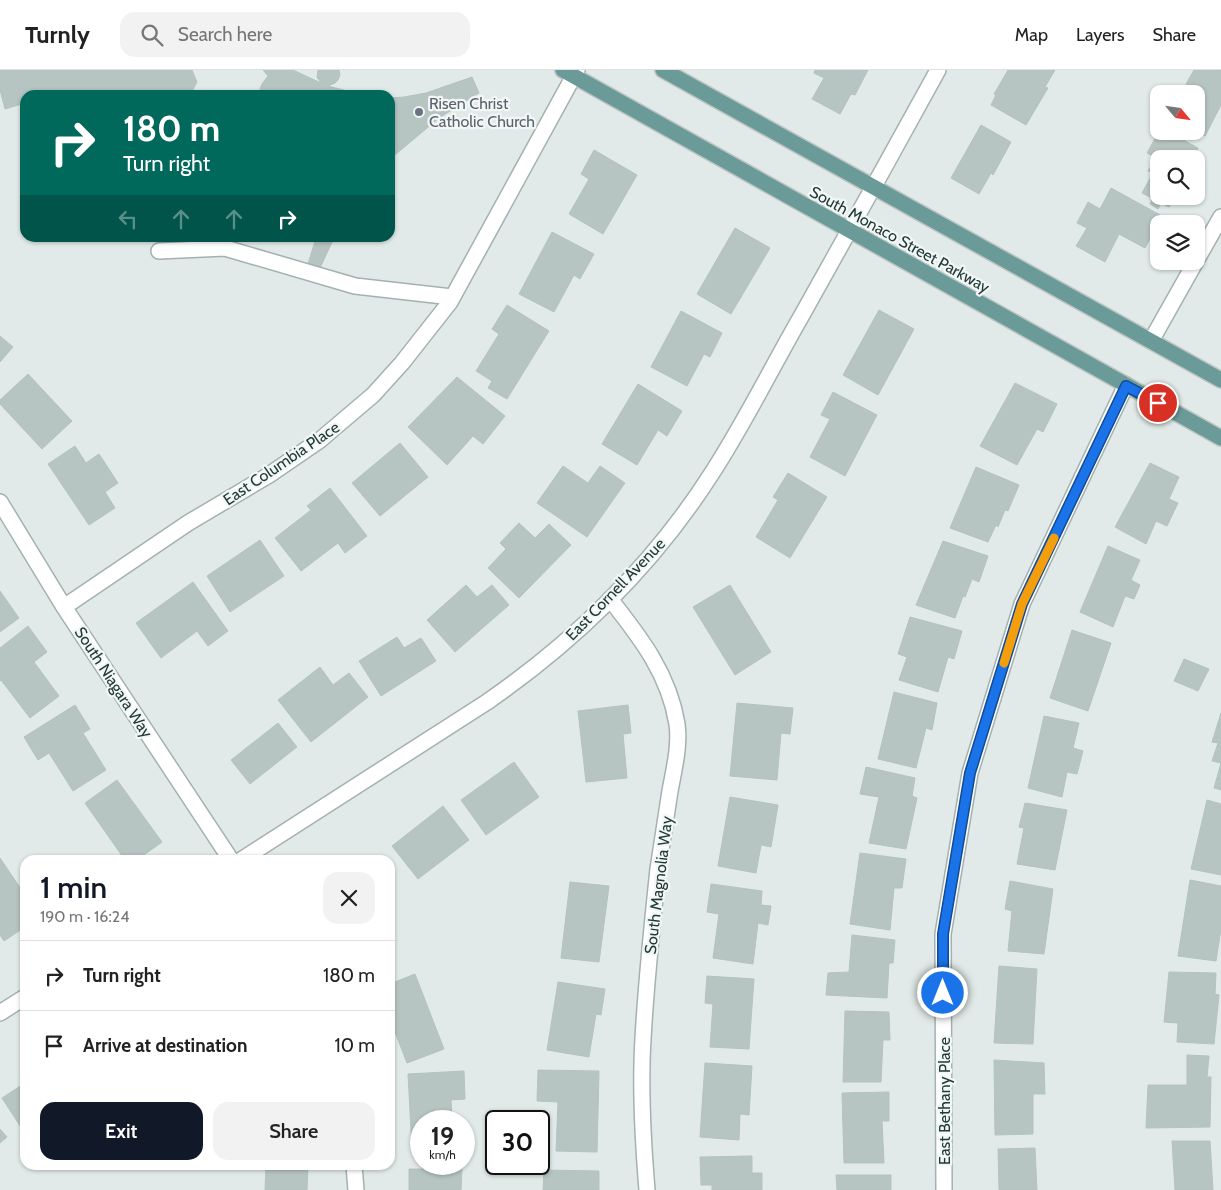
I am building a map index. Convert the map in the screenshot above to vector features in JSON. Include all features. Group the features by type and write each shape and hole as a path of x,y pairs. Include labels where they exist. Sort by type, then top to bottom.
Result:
{"main road":[{"name":"South Monaco Street Parkway","path":"663,70 1221,380"},
{"name":"South Monaco Street Parkway","path":"571,72 849,231 1221,438"}],"street":[{"name":"East Cornell Avenue","path":"249,855 521,679 566,641 643,565 712,473 938,70"},
{"name":"East Columbia Place","path":"64,607 188,523 269,475 320,440 350,416 390,376 430,328 452,297 571,72"},
{"path":"1205,245 1221,216"},
{"path":"159,251 225,248 355,286 452,297"},
{"path":"1152,341 1191,270"},
{"name":"East Bethany Place","path":"944,1190 943,934 970,773 1022,604 1126,386"},
{"name":"South Niagara Way","path":"0,502 64,607 228,855"},
{"name":"South Magnolia Way","path":"610,599 638,635 659,668 672,698 677,726 676,755 659,868 647,980 643,1041 644,1152 647,1190"},
{"path":"0,1013 20,1000"},
{"path":"354,1170 356,1190"}],"building":[{"path":"0,70 192,70 197,82 193,90 20,90 20,104 5,109 0,90"},
{"path":"263,70 293,70 321,83 317,77 318,70 339,70 338,80 328,86 344,90 260,90 268,76"},
{"path":"815,70 868,70 855,95 851,94 840,114 812,99 824,78 814,73"},
{"path":"1008,70 1055,70 1045,87 1048,88 1026,125 991,105 996,95 994,94"},
{"path":"1194,70 1221,70 1221,105 1205,136 1205,85 1186,84"},
{"name":"Risen Christ Catholic Church","path":"472,77 479,93 439,118 395,155 395,98 426,93"},
{"path":"981,125 1011,142 993,175 991,173 979,194 951,178"},
{"path":"1154,140 1184,140 1198,148 1197,150 1150,150 1150,155 1147,153"},
{"path":"594,150 637,175 603,234 569,214 589,179 581,174"},
{"path":"1150,178 1150,197 1142,193"},
{"path":"1111,188 1160,215 1150,215 1150,239 1145,248 1119,234 1105,262 1076,246 1087,228 1077,223 1088,202 1100,209"},
{"path":"1152,205 1160,205 1158,209"},
{"path":"735,228 770,248 731,314 697,294"},
{"path":"552,232 594,254 580,279 574,275 554,312 519,294"},
{"path":"315,242 332,242 320,268 308,264"},
{"path":"507,305 549,331 507,399 488,388 492,381 476,371 499,334 492,329"},
{"path":"879,310 914,329 878,395 843,375"},
{"path":"681,311 722,333 710,357 704,354 687,386 651,367"},
{"path":"0,336 13,347 0,362"},
{"path":"28,374 72,421 42,449 0,404 0,400"},
{"path":"457,377 505,416 483,444 473,436 447,465 408,427"},
{"path":"1015,383 1057,404 1043,432 1037,429 1017,465 980,446"},
{"path":"638,384 682,411 667,436 658,430 637,465 602,444"},
{"path":"833,392 877,415 845,476 810,457 830,419 821,415"},
{"path":"400,443 428,477 380,516 352,483"},
{"path":"75,446 86,463 99,454 118,483 105,492 115,508 89,525 48,464"},
{"path":"1150,463 1179,477 1169,499 1178,503 1167,526 1156,521 1146,544 1115,527"},
{"path":"563,466 588,483 600,466 625,483 587,537 537,503"},
{"path":"976,467 1019,485 1008,511 1005,510 998,527 996,525 988,542 950,528"},
{"path":"788,473 827,497 790,558 756,537 778,500 773,497"},
{"path":"330,488 367,536 345,553 338,543 301,571 275,538 311,510 307,506"},
{"path":"519,523 535,538 549,524 571,545 519,598 488,568 506,549 500,543"},
{"path":"260,540 284,576 230,612 207,576"},
{"path":"943,541 988,556 979,582 972,579 955,618 916,605"},
{"path":"1108,546 1140,560 1131,580 1140,585 1134,599 1125,596 1113,627 1080,612"},
{"path":"193,582 228,631 208,646 197,631 161,658 136,623"},
{"path":"466,585 477,597 492,585 509,605 455,652 427,620"},
{"path":"730,585 771,652 735,675 693,607"},
{"path":"0,591 19,618 0,632"},
{"path":"910,617 962,631 954,659 948,657 938,692 899,680 907,657 898,654"},
{"path":"28,626 47,652 34,662 59,696 30,718 0,681 0,648"},
{"path":"1072,630 1111,643 1088,711 1050,698"},
{"path":"397,637 404,648 421,638 436,661 381,696 359,661"},
{"path":"1184,659 1209,669 1198,691 1174,681"},
{"path":"320,667 333,685 349,673 368,697 311,742 278,700"},
{"path":"894,692 937,703 932,730 926,728 916,768 878,759"},
{"path":"737,703 793,708 790,734 781,733 777,780 730,776"},
{"path":"75,705 90,729 83,733 106,770 73,791 49,753 38,760 24,737"},
{"path":"628,705 631,733 623,734 627,778 586,782 578,711"},
{"path":"1221,713 1221,763 1212,761 1218,743 1212,742"},
{"path":"1044,716 1079,723 1073,748 1083,751 1077,774 1067,772 1062,797 1028,788"},
{"path":"278,723 297,747 250,784 231,760"},
{"path":"514,762 539,797 486,835 461,800"},
{"path":"1221,763 1221,790 1214,788"},
{"path":"866,767 915,778 912,796 917,798 906,849 869,843 879,797 860,794"},
{"path":"117,780 162,842 144,855 121,855 85,803"},
{"path":"730,797 778,805 771,847 761,845 756,873 718,866"},
{"path":"1207,800 1221,804 1221,875 1191,869"},
{"path":"1025,803 1067,810 1055,870 1017,864 1024,828 1019,827"},
{"path":"443,806 469,840 418,879 392,846"},
{"path":"860,853 906,859 902,888 894,888 890,930 850,924"},
{"path":"0,858 20,888 20,930 4,941 0,935"},
{"path":"1190,880 1221,886 1221,929 1216,961 1178,956"},
{"path":"1010,881 1053,889 1044,954 1008,951 1012,911 1005,909"},
{"path":"570,882 609,886 599,962 561,958"},
{"path":"711,884 762,891 761,905 771,906 768,925 758,923 753,964 713,958 719,914 707,912"},
{"path":"852,935 895,940 893,963 889,963 887,998 826,995 828,973 849,972"},
{"path":"999,966 1037,969 1033,1044 994,1043"},
{"path":"1169,972 1216,973 1215,994 1219,995 1214,1044 1177,1042 1178,1023 1164,1022"},
{"path":"415,974 444,1049 407,1063 395,1032 395,982"},
{"path":"707,976 754,979 749,1049 710,1047 713,1004 705,1003"},
{"path":"558,982 605,989 601,1015 596,1014 589,1057 547,1050"},
{"path":"845,1011 889,1012 890,1040 883,1040 881,1082 843,1082"},
{"path":"1187,1055 1209,1056 1207,1077 1211,1077 1210,1127 1146,1128 1148,1085 1187,1085"},
{"path":"994,1060 1044,1063 1045,1094 1033,1094 1033,1134 995,1135"},
{"path":"705,1063 752,1066 749,1115 740,1114 739,1140 700,1137"},
{"path":"538,1070 599,1071 597,1152 556,1151 558,1102 537,1101"},
{"path":"464,1071 465,1099 451,1100 451,1110 410,1110 410,1112 408,1074"},
{"path":"20,1086 20,1126 2,1098"},
{"path":"889,1092 889,1121 882,1121 884,1163 844,1163 842,1093"},
{"path":"0,1129 7,1137 0,1143"},
{"path":"1172,1141 1210,1141 1213,1190 1175,1190"},
{"path":"1035,1148 1037,1190 999,1190 998,1149"},
{"path":"752,1156 752,1173 762,1173 762,1190 712,1190 712,1185 701,1185 700,1157"},
{"path":"409,1169 410,1175 462,1175 461,1190 409,1190"},
{"path":"266,1170 308,1170 307,1190 265,1190"},
{"path":"550,1170 599,1171 599,1190 543,1190 544,1175 550,1175"},
{"path":"836,1175 891,1175 891,1190 837,1190"}],"slow traffic":[{"path":"1004,663 1022,604 1054,538"}],"place":[{"name":"Risen Christ Catholic Church","path":"419,112"}],"route":[{"path":"943,993 943,934 970,773 1022,604 1126,386 1158,403"}]}
